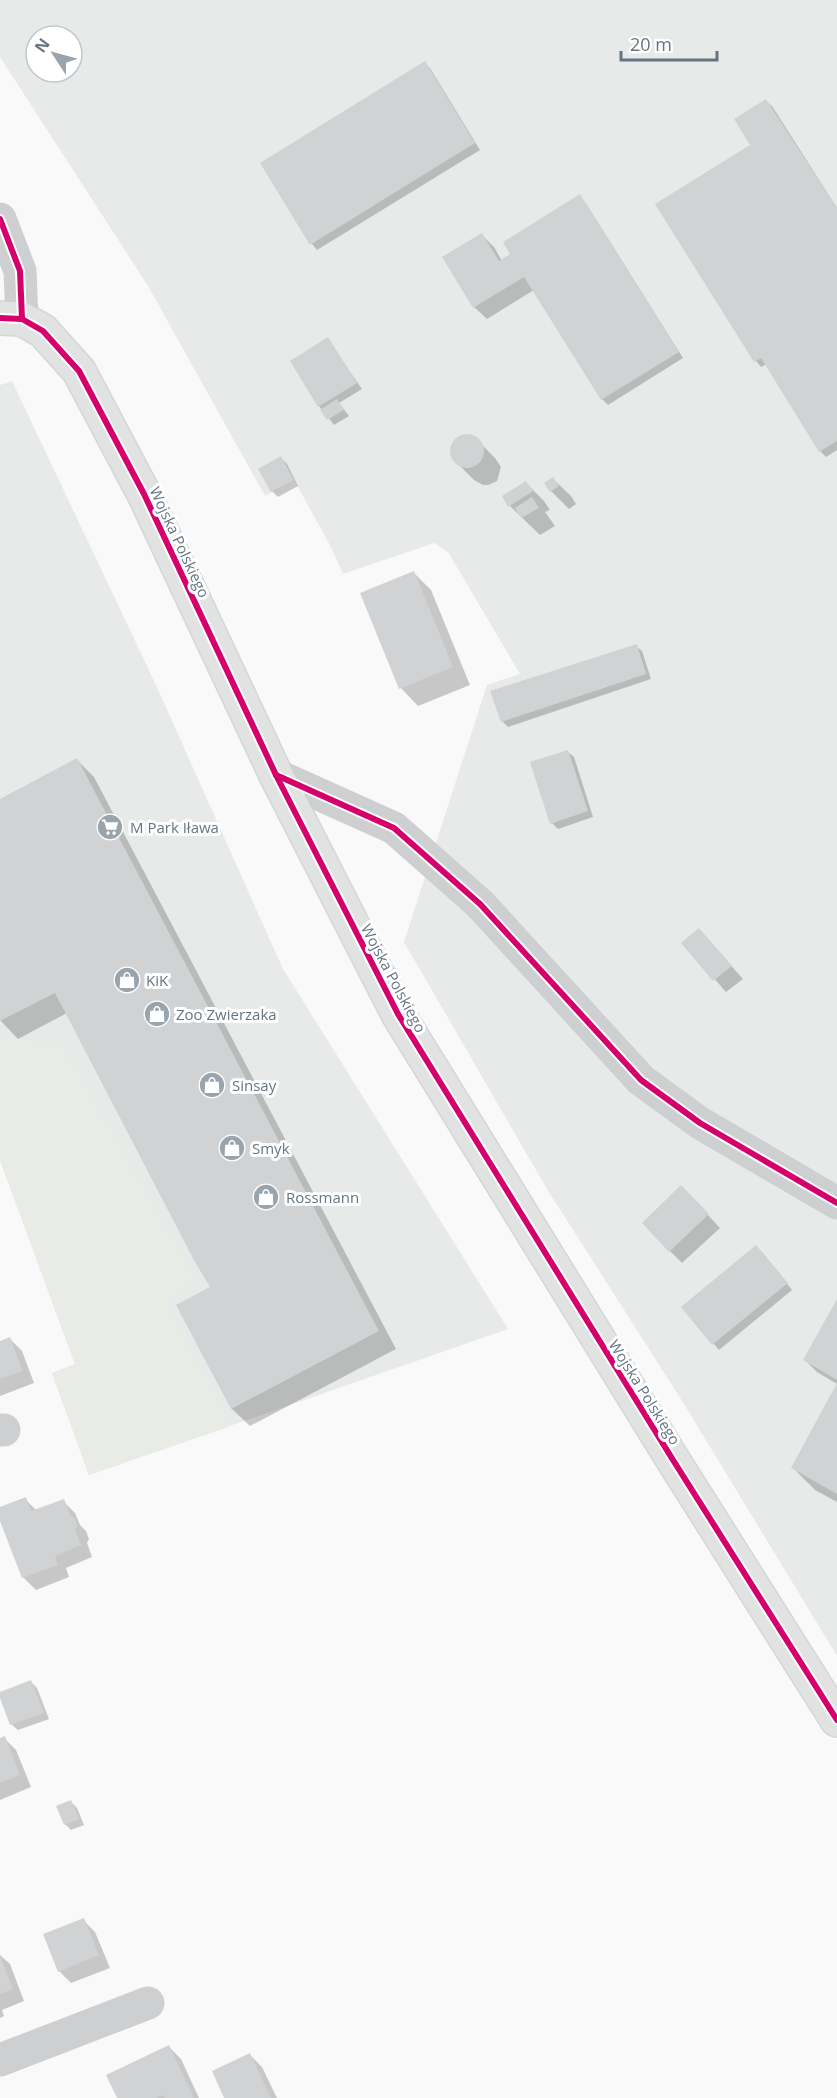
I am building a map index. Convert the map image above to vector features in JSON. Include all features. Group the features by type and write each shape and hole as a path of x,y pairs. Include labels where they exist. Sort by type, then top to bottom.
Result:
{"street":[{"name":"Wojska Polskiego","path":"0,219 20,271 11,318 43,331 78,371 144,494 276,774 398,1014 673,1460 837,1720"},
{"path":"276,774 394,828 480,904 641,1080 700,1123 837,1203"},
{"path":"0,2061 148,2003"}],"shaded area":[{"path":"0,0 837,0 837,1656 684,1404 547,1189 404,942 487,685 520,674 448,552 434,543 343,574 331,547 294,480 265,496 148,286 0,57"},
{"name":"M Park Iława","path":"12,381 156,685 283,969 508,1329 89,1475 52,1373 75,1364 0,1160 0,385"},
{"path":"0,1036 63,1046 198,1282 166,1299 231,1426 89,1475 52,1373 75,1364 0,1160"}],"building":[{"path":"425,61 475,143 310,245 260,163"},
{"path":"766,99 837,208 837,441 819,452 761,358 754,362 655,204 750,145 734,119"},
{"path":"580,194 679,352 601,400 524,277 473,308 442,257 482,233 499,261 510,254 503,242"},
{"path":"328,337 357,383 318,407 290,361"},
{"path":"337,399 344,410 327,420 320,410"},
{"path":"467,434 479,439 484,451 479,463 467,468 455,463 450,451 455,439"},
{"path":"281,456 294,480 271,492 258,469"},
{"path":"553,477 559,486 550,492 544,483"},
{"path":"526,481 533,491 508,507 502,496"},
{"path":"532,497 539,508 521,518 515,508"},
{"path":"414,571 453,667 399,689 360,593"},
{"path":"637,644 646,674 501,722 490,691"},
{"path":"568,750 588,811 550,824 530,762"},
{"path":"77,758 379,1331 231,1409 176,1305 210,1287 55,993 0,1021 0,799"},
{"path":"699,928 732,966 713,981 681,943"},
{"path":"681,1185 709,1214 669,1252 642,1223"},
{"path":"756,1245 788,1283 712,1345 681,1307"},
{"path":"837,1299 837,1380 803,1360"},
{"path":"10,1337 23,1371 0,1379 0,1341"},
{"path":"837,1383 837,1494 791,1468"},
{"path":"26,1497 31,1511 64,1499 70,1515 74,1517 78,1526 75,1530 81,1545 55,1556 58,1565 22,1578 0,1521 0,1507"},
{"path":"31,1680 44,1713 10,1725 0,1692"},
{"path":"5,1736 20,1775 0,1783 0,1738"},
{"path":"71,1800 79,1819 64,1825 56,1806"},
{"path":"84,1918 99,1955 58,1972 43,1934"},
{"path":"0,1956 13,1989 0,1994"},
{"path":"169,2045 194,2098 165,2098 163,2095 156,2098 117,2098 106,2075"},
{"path":"250,2053 271,2098 224,2098 212,2071"}],"cycle path":[{"path":"0,219 20,271 22,319"},
{"path":"0,318 22,319 43,331 79,371 144,494 276,775 398,1014 673,1460 837,1720"},
{"path":"276,775 394,828 480,904 641,1080 700,1123 837,1203"}],"place":[{"name":"M Park Iława","path":"110,827"},
{"name":"KiK","path":"127,980"},
{"name":"Zoo Zwierzaka","path":"157,1014"},
{"name":"Sinsay","path":"212,1085"},
{"name":"Smyk","path":"232,1148"},
{"name":"Rossmann","path":"266,1197"}]}
